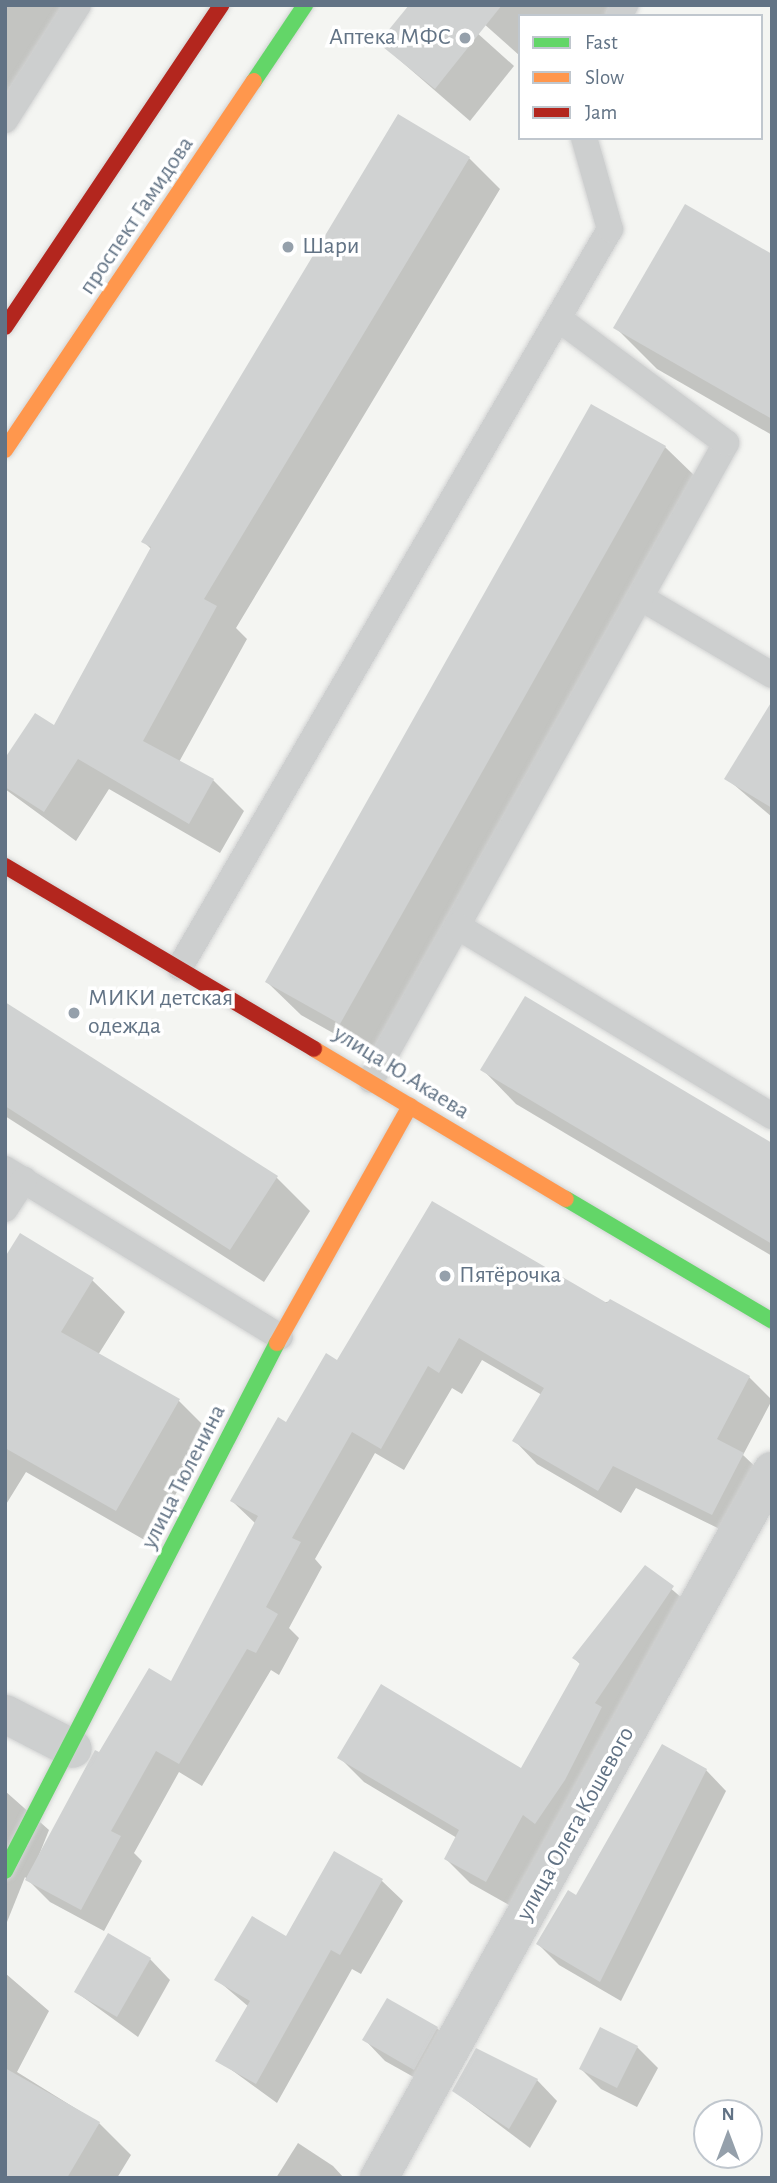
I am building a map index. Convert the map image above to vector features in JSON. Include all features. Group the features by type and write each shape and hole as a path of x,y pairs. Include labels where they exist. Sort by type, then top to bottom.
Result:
{"main road":[{"name":"проспект Гамидова","path":"5,327 221,5"},
{"name":"проспект Гамидова","path":"5,450 305,5"},
{"name":"улица Ю.Акаева","path":"5,866 371,1080 410,1107 772,1321"},
{"name":"улица Тюленина","path":"5,1871 73,1749 280,1337 410,1107"}],"street":[{"name":"улица Олега Кошевого","path":"379,2178 772,1471"},
{"path":"5,1714 73,1749"}],"lane":[{"path":"5,120 78,5"},
{"path":"180,967 610,229 585,140"},
{"path":"371,1080 643,599 726,443 559,319"},
{"path":"643,599 772,675"},
{"path":"457,926 772,1116"},
{"path":"5,1209 14,1174 280,1337"}],"building":[{"path":"409,5 502,5 435,89 378,43"},
{"path":"398,114 470,157 204,599 217,606 143,741 214,779 189,824 78,759 44,812 5,787 5,758 35,713 54,725 151,547 141,542"},
{"path":"685,204 772,254 772,419 613,328"},
{"path":"591,404 666,446 340,1024 265,982"},
{"path":"772,701 772,808 724,779"},
{"path":"525,996 772,1143 772,1244 480,1070"},
{"path":"5,1002 278,1176 230,1250 5,1106"},
{"path":"432,1201 607,1303 610,1299 750,1376 717,1439 744,1453 712,1515 613,1466 598,1491 512,1441 544,1388 459,1338 439,1373 428,1366 381,1449 352,1432 292,1538 301,1542 266,1607 278,1614 256,1653 247,1649 179,1764 156,1751 111,1831 121,1836 81,1910 25,1880 95,1750 99,1752 149,1668 171,1681 258,1516 230,1501 278,1417 286,1422 326,1353 337,1360"},
{"path":"20,1233 94,1278 61,1332 180,1399 116,1511 5,1448 5,1257"},
{"path":"645,1565 674,1586 595,1703 602,1707 565,1780 535,1824 523,1815 486,1882 444,1859 459,1830 337,1758 381,1684 521,1768 580,1663 572,1658"},
{"path":"662,1744 707,1769 600,1982 536,1944 568,1890 576,1895"},
{"path":"334,1851 383,1879 340,1955 331,1950 256,2084 215,2061 250,2001 214,1980 252,1916 286,1936"},
{"path":"108,1933 151,1958 117,2017 74,1992"},
{"path":"387,1998 438,2027 414,2070 362,2040"},
{"path":"600,2027 638,2046 617,2088 579,2069"},
{"path":"476,2048 538,2079 509,2129 452,2091"},
{"path":"5,2068 100,2122 67,2178 5,2178"}],"traffic: fast":[{"path":"254,81 305,5"},
{"path":"566,1199 772,1321"},
{"path":"5,1871 277,1343"}],"traffic: slow":[{"path":"5,450 254,81"},
{"path":"314,1049 566,1199"},
{"path":"277,1343 410,1106"}],"traffic: jam":[{"path":"5,327 221,5"},
{"path":"5,866 314,1049"}],"place":[{"name":"Аптека МФС","path":"465,38"},
{"name":"Шари","path":"288,247"},
{"name":"МИКИ детская одежда","path":"74,1013"},
{"name":"Пятёрочка","path":"445,1276"}]}
